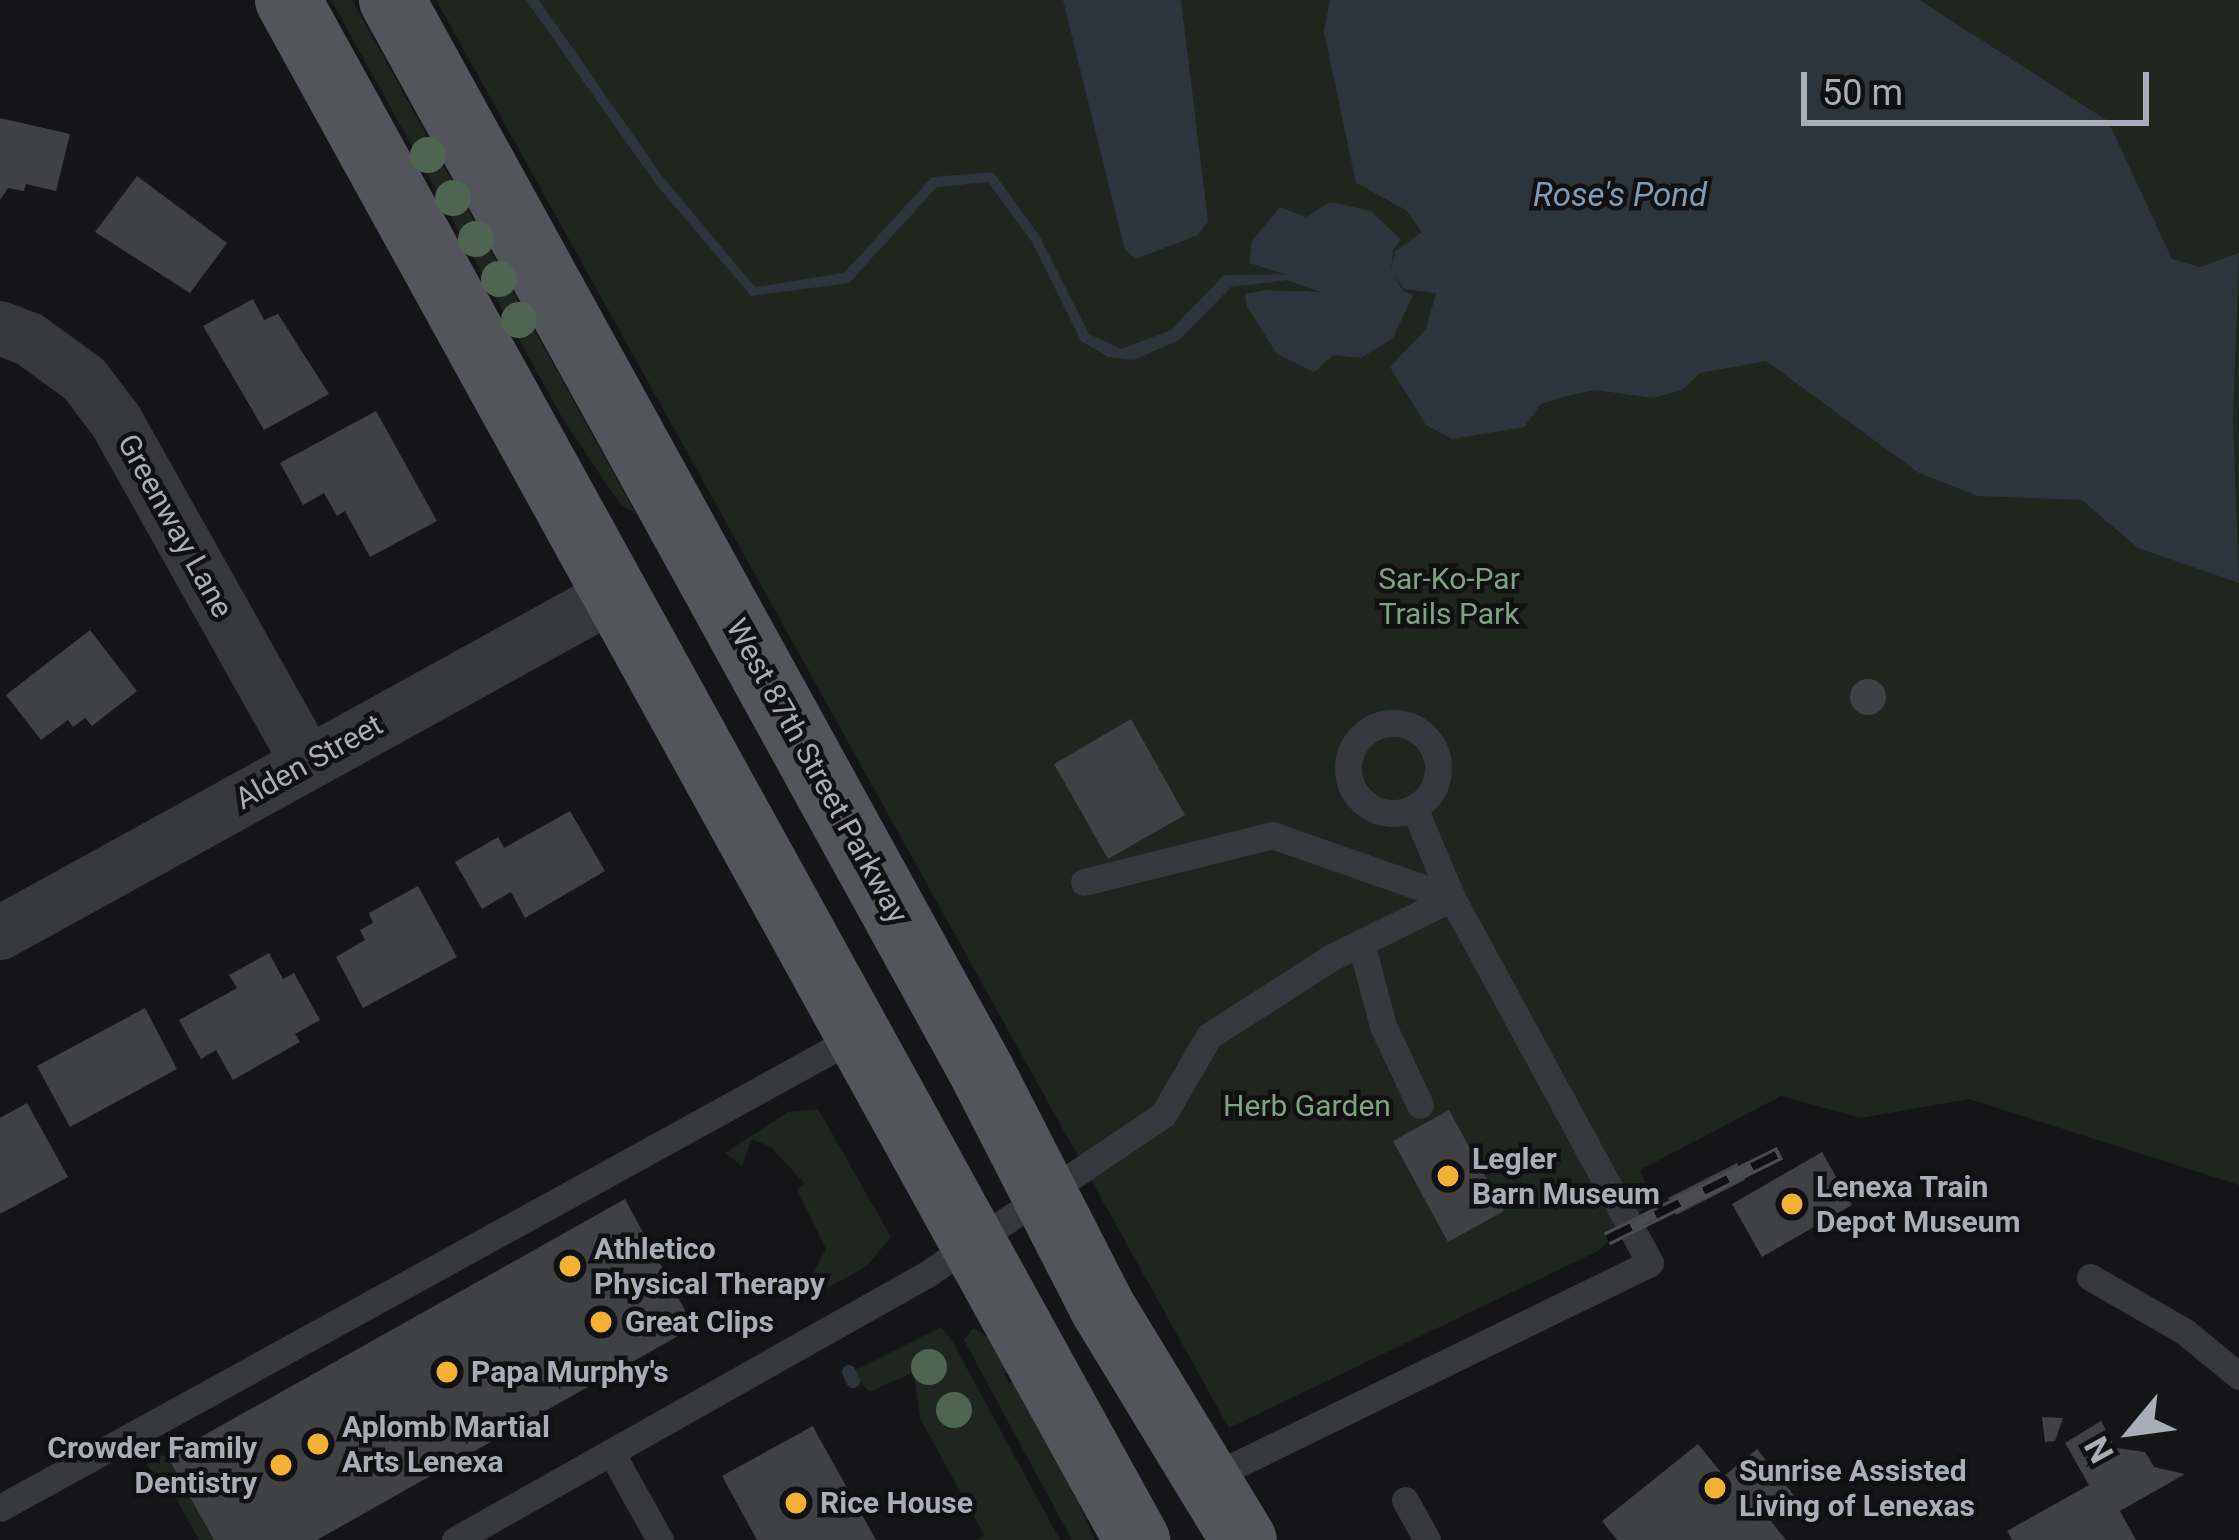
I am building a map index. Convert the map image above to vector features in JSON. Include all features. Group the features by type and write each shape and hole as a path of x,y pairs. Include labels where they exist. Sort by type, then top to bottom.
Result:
{"main road":[{"path":"288,0 1137,1540"},
{"name":"West 87th Street Parkway","path":"392,0 1043,1194 1244,1540"}],"street":[{"name":"Greenway Lane","path":"0,328 29,339 84,380 116,421 308,763"},
{"name":"Alden Street","path":"0,933 617,592"}],"lane":[{"path":"1207,1479 1650,1263 1452,898 1414,808"},
{"path":"1084,882 1272,836 1452,898"},
{"path":"455,1540 927,1274 1163,1115 1209,1036 1361,943 1452,898"},
{"path":"1361,943 1383,1026 1420,1105"},
{"path":"0,1508 859,1035"},
{"path":"2090,1277 2184,1331 2239,1376"},
{"path":"611,1452 660,1540"},
{"path":"1405,1500 1427,1540"}],"green space":[{"path":"331,0 352,0 636,514 620,504 564,421"},
{"name":"Sar-Ko-Par Trails Park","path":"436,0 2239,0 2239,1185 1969,1099 1861,1118 1781,1096 1640,1170 1653,1200 1598,1251 1229,1428"},
{"path":"818,1109 891,1237 866,1267 806,1299 802,1293 826,1249 797,1190 805,1184 771,1147 752,1139 742,1166 725,1153 788,1112"},
{"path":"941,1327 1060,1540 977,1540 984,1535 920,1418 914,1372 869,1392 852,1372"},
{"path":"973,1328 997,1343 1011,1369 1004,1374 1009,1383 1017,1379 1034,1403 1095,1540 1072,1540 964,1340"},
{"path":"155,1455 167,1456 214,1540 199,1540 166,1480 157,1483 147,1465"}],"water":[{"name":"Rose's Pond","path":"526,0 539,0 662,176 755,287 844,273 932,177 993,172 1040,237 1089,334 1121,349 1171,330 1224,275 1285,274 1249,263 1252,241 1280,207 1306,217 1330,202 1371,211 1401,240 1393,250 1391,270 1395,251 1422,232 1406,210 1356,183 1324,32 1330,0 1919,0 2108,121 2172,259 2200,267 2239,253 2233,420 2239,583 2138,548 2082,500 1978,496 1919,473 1766,361 1700,373 1682,390 1653,398 1596,390 1566,396 1541,404 1524,427 1452,439 1426,425 1390,367 1426,329 1436,293 1404,289 1394,275 1403,291 1413,295 1393,338 1361,358 1333,355 1314,372 1277,354 1247,307 1245,294 1321,292 1287,280 1231,287 1179,340 1134,360 1108,357 1081,341 1032,242 988,182 937,187 849,283 751,296 655,183"},
{"path":"1063,0 1181,0 1208,222 1198,235 1136,259 1125,250"}],"building":[{"path":"0,118 70,134 56,191 26,184 24,191 8,188 0,200"},
{"path":"137,176 227,243 190,293 95,232"},
{"path":"253,299 264,320 278,314 329,394 264,430 203,326"},
{"path":"376,411 437,521 370,557 345,511 337,516 324,493 303,505 280,463"},
{"path":"90,630 137,691 92,726 85,718 73,727 68,720 41,740 6,695"},
{"path":"1868,679 1881,684 1886,697 1881,710 1868,715 1855,710 1850,697 1855,684"},
{"path":"1131,719 1185,815 1108,859 1054,764"},
{"path":"570,811 605,871 525,918 511,892 482,909 455,862 498,837 504,848"},
{"path":"418,886 457,957 363,1008 336,957 365,940 360,930 373,923 369,913"},
{"path":"269,953 283,979 294,973 320,1020 295,1034 300,1042 233,1080 216,1050 201,1059 179,1020 237,988 229,975"},
{"path":"145,1008 177,1069 70,1127 37,1066"},
{"path":"27,1103 68,1177 0,1214 0,1118"},
{"name":"Legler Barn Museum","path":"1449,1110 1504,1211 1448,1242 1393,1141"},
{"name":"Lenexa Train Depot Museum","path":"1822,1152 1852,1205 1762,1257 1732,1204"},
{"path":"1737,1163 1745,1180 1676,1215 1668,1198"},
{"path":"625,1199 694,1327 317,1540 214,1540 167,1456"},
{"path":"2042,1417 2063,1418 2055,1441 2045,1442"},
{"path":"2101,1421 2116,1448 2145,1452 2154,1467 2185,1474 2120,1511 2136,1540 2012,1540 2007,1531 2089,1485 2065,1443"},
{"name":"Rice House","path":"813,1426 876,1540 757,1540 722,1476"},
{"name":"Sunrise Assisted Living of Lenexas","path":"1698,1444 1724,1476 1757,1449 1797,1499 1770,1520 1786,1540 1617,1540 1602,1521"}],"waterway":[{"path":"849,1372 853,1381"}],"railway":[{"path":"1607,1239 1780,1153"}],"place":[{"name":"Legler Barn Museum","path":"1448,1176"},
{"name":"Lenexa Train Depot Museum","path":"1792,1204"},
{"name":"Athletico Physical Therapy","path":"570,1266"},
{"name":"Great Clips","path":"601,1322"},
{"name":"Papa Murphy's","path":"447,1372"},
{"name":"Aplomb Martial Arts Lenexa","path":"318,1444"},
{"name":"Crowder Family Dentistry","path":"281,1465"},
{"name":"Sunrise Assisted Living of Lenexas","path":"1715,1488"},
{"name":"Rice House","path":"796,1503"}],"park label":[{"name":"Herb Garden","path":"1307,1106"}]}
